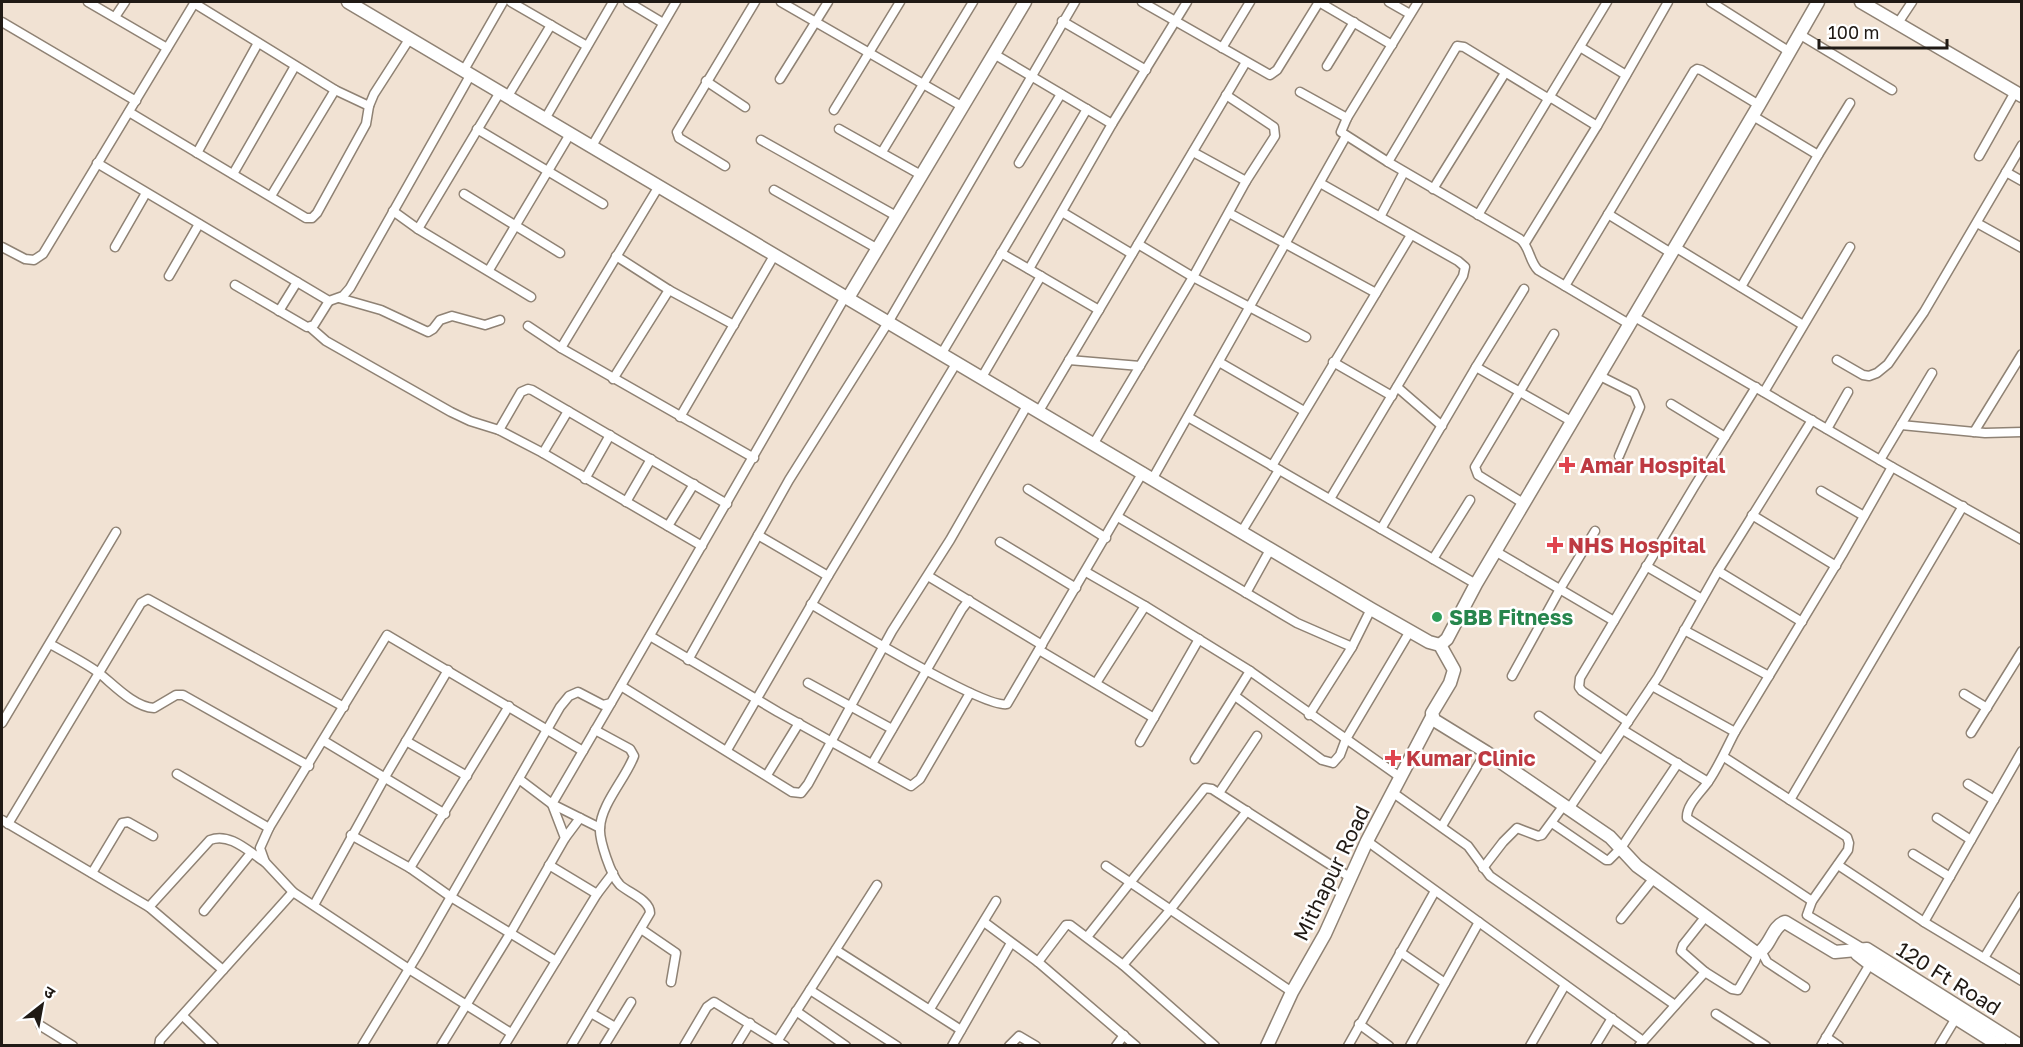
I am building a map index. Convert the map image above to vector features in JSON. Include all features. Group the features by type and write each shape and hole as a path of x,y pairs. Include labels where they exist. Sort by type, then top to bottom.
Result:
{"street":[{"path":"88,2 167,48"},
{"path":"115,17 124,2"},
{"path":"2,247 25,259 34,260 40,257 195,2 334,90 369,106"},
{"path":"348,2 982,376 1371,609 1429,642 1440,645 1447,639 1495,551 1756,111 1818,2"},
{"path":"310,327 329,301 343,296 350,288 468,72 503,2"},
{"path":"511,2 587,46"},
{"path":"545,119 613,2"},
{"path":"628,2 663,23"},
{"path":"592,146 676,2"},
{"path":"725,166 680,138 677,135 678,129 755,2"},
{"path":"781,2 963,107"},
{"path":"780,79 828,2"},
{"path":"834,110 900,2"},
{"path":"882,152 973,2"},
{"path":"552,804 847,298 898,217 1025,2"},
{"path":"688,660 789,480 889,321 1075,2"},
{"path":"1145,2 1270,75 1274,73 1319,2 1392,45"},
{"path":"1029,269 1112,124 1187,2"},
{"path":"1222,48 1250,2"},
{"path":"1389,2 1410,14"},
{"path":"1418,2 1347,118 1341,130 1346,136 1525,243 1534,266 1565,286 1760,390 2022,540"},
{"path":"1478,215 1607,2"},
{"path":"1525,243 1597,126 1668,2"},
{"path":"1711,2 1790,52"},
{"path":"1861,2 2018,94 1979,156"},
{"path":"1898,23 1912,2"},
{"path":"1062,21 1146,70"},
{"path":"2,22 136,101"},
{"path":"1327,66 1354,22"},
{"path":"418,229 477,129 551,25"},
{"path":"1799,34 1892,90"},
{"path":"129,112 306,218 315,216 366,124 369,106 410,38"},
{"path":"197,153 258,44"},
{"path":"1388,162 1457,46 1464,47 1597,126"},
{"path":"1580,46 1626,75"},
{"path":"994,54 1112,124"},
{"path":"1039,411 1246,62"},
{"path":"233,174 295,66"},
{"path":"1565,286 1694,70 1701,70 1818,155"},
{"path":"1433,189 1505,73"},
{"path":"706,81 745,107"},
{"path":"271,196 334,90"},
{"path":"1300,92 1347,118"},
{"path":"1019,163 1061,94"},
{"path":"1094,443 1193,277 1246,181 1275,136 1274,127 1226,95"},
{"path":"1741,287 1850,103"},
{"path":"942,353 1087,109"},
{"path":"477,129 603,204"},
{"path":"838,129 921,175"},
{"path":"489,270 570,134"},
{"path":"811,604 883,647 970,693 998,705 1007,704 1118,517 1188,417 1346,136"},
{"path":"761,140 898,217"},
{"path":"1837,360 1863,375 1869,376 1884,369 1924,312 2022,145"},
{"path":"1192,152 1246,181"},
{"path":"96,164 329,301"},
{"path":"2006,171 2022,181"},
{"path":"1380,217 1404,172"},
{"path":"1320,183 1465,267 1465,272 1330,499"},
{"path":"561,348 659,186"},
{"path":"774,190 878,249"},
{"path":"115,247 146,193"},
{"path":"464,194 560,253"},
{"path":"393,211 418,229 531,297"},
{"path":"1062,212 1132,254"},
{"path":"1228,213 1376,293"},
{"path":"1608,214 1741,287 1803,325"},
{"path":"1977,223 2022,248"},
{"path":"169,276 199,224"},
{"path":"1242,531 1304,411 1411,235"},
{"path":"1138,244 1193,277 1306,337"},
{"path":"1708,782 1625,726 1579,687 1580,678 1725,437 1760,390 1803,325 1850,248"},
{"path":"1001,253 1099,310"},
{"path":"680,417 775,254"},
{"path":"616,256 669,290 734,325"},
{"path":"982,376 1041,276"},
{"path":"279,311 297,282"},
{"path":"235,285 310,327 326,341 451,412 470,422 499,430 543,453 702,546"},
{"path":"1381,529 1524,289"},
{"path":"613,379 669,290"},
{"path":"339,298 381,310 428,332 446,317 452,316 485,325 500,320"},
{"path":"528,326 613,379 754,458"},
{"path":"1524,503 1478,475 1475,467 1554,334"},
{"path":"1974,432 2022,354"},
{"path":"1069,360 1140,366"},
{"path":"727,750 811,604 957,362"},
{"path":"1219,362 1304,411"},
{"path":"1333,362 1392,396"},
{"path":"1476,367 1571,421"},
{"path":"1880,460 1932,373"},
{"path":"1598,375 1634,393 1640,407 1619,456"},
{"path":"1397,387 1442,426"},
{"path":"499,430 524,390 532,390 727,504"},
{"path":"1827,429 1848,392"},
{"path":"621,686 792,792 801,793 883,647 950,540 1028,404"},
{"path":"1671,404 1725,437"},
{"path":"543,453 568,411"},
{"path":"1188,417 1476,584"},
{"path":"1484,868 1513,830 1521,829 1538,836 1542,835 1602,760 1652,686 1752,514 1812,420"},
{"path":"1901,425 1974,432 2022,432"},
{"path":"585,479 610,435"},
{"path":"626,502 651,459"},
{"path":"1812,901 1687,818 1686,813 1724,757 1735,732 1836,566 1892,467"},
{"path":"668,526 694,484"},
{"path":"1028,489 1106,538"},
{"path":"1821,491 1864,516"},
{"path":"1433,559 1470,500"},
{"path":"1790,800 1963,506"},
{"path":"1752,514 1836,566"},
{"path":"1118,517 1308,629 1352,646"},
{"path":"1512,676 1595,531"},
{"path":"2,723 116,532"},
{"path":"759,535 828,576"},
{"path":"1000,542 1076,588"},
{"path":"1246,593 1271,548"},
{"path":"1495,551 1614,621"},
{"path":"1646,566 1702,599"},
{"path":"1718,571 1802,622"},
{"path":"1086,572 1250,671 1400,777"},
{"path":"928,576 1154,718"},
{"path":"223,970 149,907 5,822 141,603 148,599 344,707"},
{"path":"872,764 969,600"},
{"path":"1096,683 1145,606"},
{"path":"1310,715 1352,646 1371,609"},
{"path":"1235,696 1322,760 1334,763 1410,630"},
{"path":"1684,630 1769,676"},
{"path":"265,862 260,848 269,828 387,635 584,751"},
{"path":"650,636 908,785 914,785 920,779 970,693"},
{"path":"1140,742 1199,639"},
{"path":"50,644 148,707 154,708 176,695 183,695 309,766"},
{"name":"Mithapur Road","path":"1267,1046 1292,992 1325,934 1367,841 1432,717 1432,713 1450,683 1454,670 1440,645"},
{"path":"1971,733 2018,666 2022,651"},
{"path":"314,904 351,835 448,670"},
{"path":"1195,759 1250,671"},
{"path":"808,683 892,729"},
{"path":"1652,686 1735,732"},
{"path":"362,1046 560,707 574,693 583,694 603,705 611,703"},
{"path":"1964,694 1987,708"},
{"path":"410,868 509,706"},
{"path":"1539,716 1602,760"},
{"path":"1432,717 1438,724 1486,752 1610,837 1637,866 1760,952 1767,962 1805,987"},
{"path":"767,776 799,723"},
{"path":"571,1046 649,915 650,908 621,885 613,873 601,839 600,828 604,812 634,756 630,750 595,730"},
{"path":"1219,793 1257,736"},
{"path":"324,741 445,814"},
{"path":"406,741 467,777"},
{"path":"1924,922 2022,751"},
{"path":"1442,826 1486,752"},
{"path":"1724,757 1847,837 1848,850 1812,901 1807,912 1811,919 1859,949"},
{"path":"1552,823 1606,860 1612,858 1678,763"},
{"path":"177,774 269,828"},
{"path":"519,779 552,804 600,828"},
{"path":"1968,784 1994,800"},
{"path":"1087,937 1201,790 1208,787 1351,878"},
{"path":"1392,792 1468,846 1490,876 1675,1005"},
{"path":"552,804 565,838"},
{"path":"1123,965 1170,910 1247,811"},
{"path":"441,1046 565,838 580,818"},
{"path":"1937,818 1971,840"},
{"path":"92,873 122,823 128,822 153,836"},
{"path":"351,835 410,868 451,897 556,961"},
{"path":"149,907 210,840 217,837 233,841 265,862 293,892 511,1033"},
{"path":"1367,841 1612,1018 1641,1043 1705,972"},
{"path":"204,911 251,853"},
{"path":"1913,854 1950,877"},
{"path":"549,865 597,894"},
{"path":"1838,865 1924,922 2022,981"},
{"path":"1106,866 1292,992"},
{"path":"504,1046 597,894 613,873"},
{"path":"1622,919 1654,878"},
{"path":"684,1046 707,1007 714,1002 782,1043 796,1011 877,885"},
{"path":"1348,1046 1435,891"},
{"path":"159,1046 160,1040 293,892"},
{"path":"1984,958 2022,896"},
{"path":"930,1009 996,902"},
{"path":"1706,916 1681,948 1683,954 1705,972 1732,989 1738,990 1779,924 1785,921 1830,950 1841,952 1859,949"},
{"path":"984,922 1038,962 1136,1046"},
{"path":"1410,1046 1479,922"},
{"path":"1038,962 1066,926 1077,929 1123,965 1215,1046"},
{"path":"640,929 676,953 671,982"},
{"path":"952,1046 1011,943"},
{"path":"1859,949 1857,954 1870,964 2000,1046"},
{"name":"120 Ft Road","path":"1859,949 1867,949 2021,1046"},
{"path":"836,950 961,1030"},
{"path":"1400,952 1445,983"},
{"path":"1839,1046 1823,1041 1870,964"},
{"path":"1530,1046 1565,985"},
{"path":"810,990 897,1046"},
{"path":"604,1046 631,1002"},
{"path":"796,1011 845,1045"},
{"path":"591,1013 615,1027"},
{"path":"1716,1014 1766,1046"},
{"path":"183,1016 214,1046"},
{"path":"1595,1046 1612,1018"},
{"path":"1939,1046 1956,1018"},
{"path":"736,1046 750,1023"},
{"path":"1359,1024 1389,1046"},
{"path":"41,1026 73,1046"},
{"path":"1116,1046 1124,1035"},
{"path":"1009,1046 1019,1036 1036,1046"}],"place":[{"name":"Amar Hospital","path":"1567,465"},
{"name":"NHS Hospital","path":"1555,545"},
{"name":"SBB Fitness","path":"1437,617"},
{"name":"Kumar Clinic","path":"1393,758"}]}
